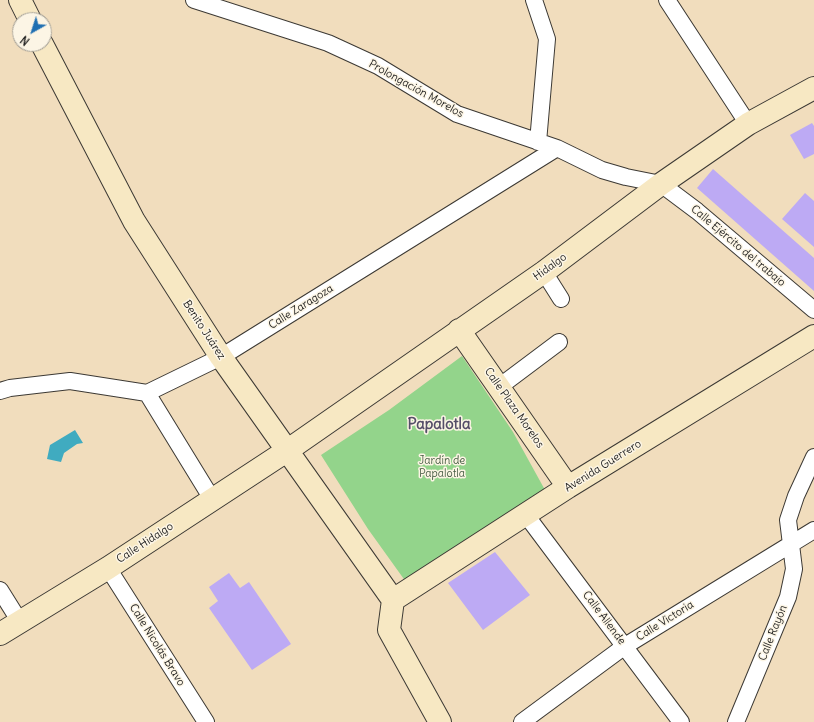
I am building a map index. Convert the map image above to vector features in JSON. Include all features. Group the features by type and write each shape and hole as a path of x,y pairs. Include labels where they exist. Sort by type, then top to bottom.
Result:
{"main road":[{"path":"20,0 26,12"},
{"name":"Benito Juárez","path":"46,52 134,221 220,357 394,600"},
{"name":"Hidalgo","path":"288,450 544,272 661,184 748,124 814,88"},
{"name":"Calle Plaza Morelos","path":"460,330 568,487"},
{"name":"Avenida Guerrero","path":"394,600 568,487 814,336"},
{"name":"Calle Hidalgo","path":"0,634 108,568 288,450"},
{"path":"394,600 389,630 440,722"}],"street":[{"name":"Prolongación Morelos","path":"194,0 328,43 378,66 457,114 557,148 602,170 626,177 661,184"},
{"path":"534,0 547,39 538,142"},
{"path":"667,0 748,124"},
{"name":"Calle Zaragoza","path":"147,393 220,357 557,148"},
{"name":"Calle Ejército del trabajo","path":"661,184 697,211 814,310"},
{"path":"544,272 562,299"},
{"path":"499,386 559,342"},
{"path":"0,392 10,388 70,382 147,393 212,499"},
{"name":"Calle Rayón","path":"737,720 788,597 794,569 788,520 796,496 814,457"},
{"name":"Calle Allende","path":"526,515 681,722"},
{"name":"Calle Victoria","path":"522,722 625,646 814,530"},
{"name":"Calle Nicolás Bravo","path":"108,568 206,722"},
{"path":"0,590 20,622"}],"green space":[{"name":"Jardín de Papalotla","path":"462,356 513,432 545,490 406,582 368,529 321,455 389,410"}],"water":[{"path":"75,430 83,443 77,444 64,453 61,462 47,459 50,445"}],"building":[{"path":"812,123 814,126 814,154 804,159 790,135"},
{"path":"713,169 814,258 814,291 697,188"},
{"path":"805,193 814,201 814,247 782,219"},
{"path":"495,552 530,595 483,630 448,583"},
{"path":"229,573 240,588 249,582 291,644 252,670 209,608 218,601 209,587"}],"district":[{"name":"Papalotla","path":"439,425"}]}
